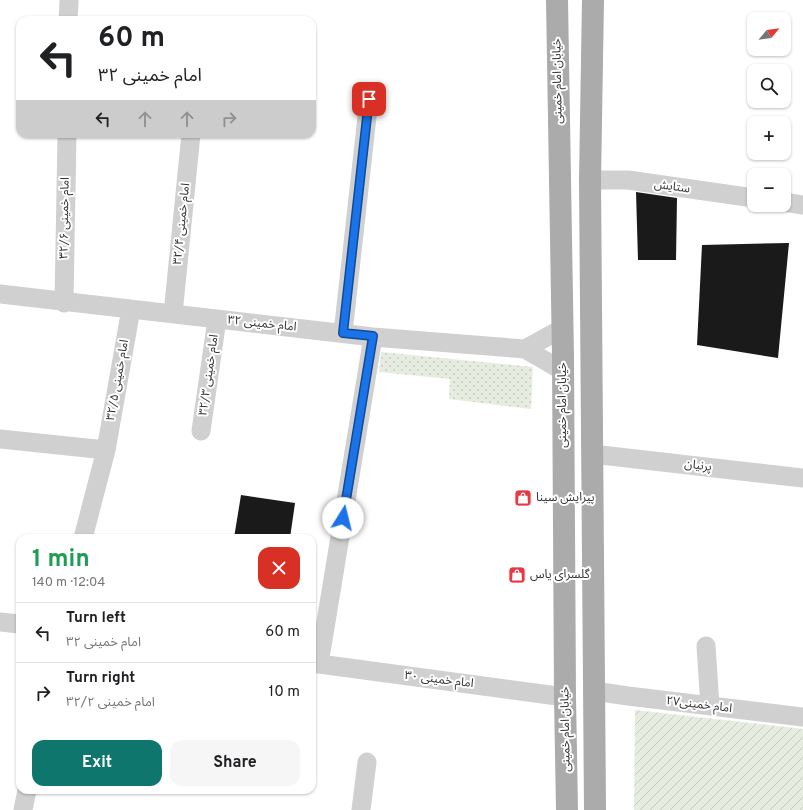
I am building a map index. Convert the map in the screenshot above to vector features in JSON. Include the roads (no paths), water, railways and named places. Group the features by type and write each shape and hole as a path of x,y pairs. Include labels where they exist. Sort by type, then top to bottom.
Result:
{"main road":[{"name":"خیابان امام خمینی","path":"557,0 563,328 567,810"},
{"path":"592,0 590,180 595,810"}],"street":[{"path":"343,333 369,99"},
{"name":"امام خمینی ۳۲/۶","path":"64,303 67,138"},
{"name":"امام خمینی ۳۲/۴","path":"173,314 191,138"},
{"name":"ستایش","path":"590,180 628,180 747,197"},
{"path":"791,203 803,205"},
{"name":"امام خمینی ۳۲","path":"0,294 64,303 343,333 525,349"},
{"name":"امام خمینی ۳۲/۵","path":"84,534 106,450 131,309"},
{"name":"امام خمینی ۳۲/۳","path":"201,431 218,319"},
{"path":"525,349 563,328"},
{"path":"316,659 346,503 373,336"},
{"path":"525,349 563,371"},
{"path":"0,439 106,450"},
{"name":"پرنیان","path":"592,454 803,478"},
{"path":"0,622 16,624"},
{"path":"706,646 710,706"},
{"name":"امام خمینی ۳۰","path":"316,664 565,697"},
{"name":"امام خمینی۲۷","path":"594,691 803,717"},
{"path":"361,810 367,762"},
{"path":"23,810 26,794"}],"place":[{"name":"پیرایش سینا","path":"523,498"},
{"name":"گلسرای یاس","path":"517,575"}]}
